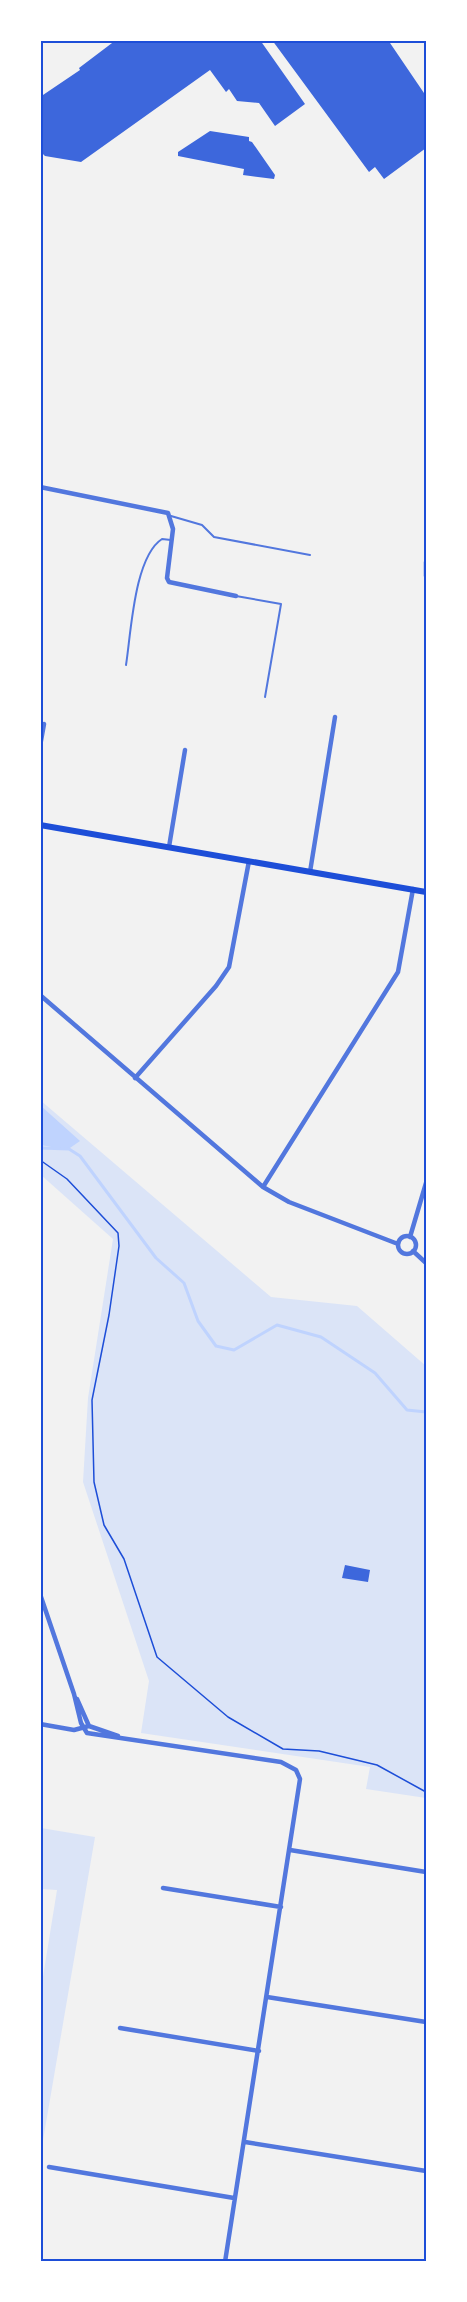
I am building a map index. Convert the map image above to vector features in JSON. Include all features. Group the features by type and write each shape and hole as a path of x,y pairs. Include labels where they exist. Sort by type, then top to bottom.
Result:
{"main road":[{"path":"40,825 426,892"}],"street":[{"path":"40,487 162,511 171,516 167,578 169,582 236,596"},
{"path":"426,562 426,576"},
{"path":"310,872 335,717"},
{"path":"40,746 44,724"},
{"path":"169,847 185,750"},
{"path":"135,1078 216,986 229,967 249,861"},
{"path":"263,1187 398,972 413,889"},
{"path":"40,995 263,1187 289,1202 398,1244 403,1253 413,1251"},
{"path":"410,1237 426,1183"},
{"path":"398,1244 402,1238 410,1237"},
{"path":"410,1237 415,1244 413,1251"},
{"path":"413,1251 426,1263"},
{"path":"40,1594 74,1694 83,1729 93,1736 121,1737 292,1766 300,1779 225,2262"},
{"path":"74,1694 89,1726"},
{"path":"40,1724 74,1730 89,1726 121,1737"},
{"path":"290,1850 426,1872"},
{"path":"163,1888 281,1907"},
{"path":"267,1996 426,2022"},
{"path":"120,2028 259,2051"},
{"path":"245,2142 426,2171"},
{"path":"49,2167 234,2198"}],"lane":[{"path":"171,516 202,525 214,537 310,555"},
{"path":"126,665 141,571 147,556 162,539 171,540"},
{"path":"236,596 280,604 265,697"}],"path":[{"path":"40,1160 67,1179 118,1233 119,1246 112,1292 92,1400 94,1482 104,1525 124,1559 157,1657 228,1717 283,1749 319,1751 377,1766 426,1792"}],"shaded area":[{"path":"40,1100 271,1297 357,1306 426,1366 426,1798 366,1789 370,1767 141,1733 149,1681 83,1482 88,1398 113,1239 41,1175"},
{"path":"41,1828 95,1837 41,2152 41,1989 57,1890 41,1889"}],"water":[{"path":"41,1106 80,1141 67,1150 41,1145"}],"building":[{"path":"116,40 260,40 305,104 275,126 259,103 237,101 229,89 226,92 210,70 81,162 45,156 40,151 40,97 80,70 79,68"},
{"path":"272,40 388,40 426,96 426,148 384,179 375,167 369,172"},
{"path":"210,131 249,137 249,141 275,175 274,179 243,175 244,169 178,156 178,152"},
{"path":"345,1565 370,1570 368,1582 342,1578"}],"waterway":[{"path":"40,1148 69,1149 80,1156 156,1258 184,1283 198,1321 216,1346 234,1350 277,1325 321,1337 375,1373 407,1410 426,1412"}]}
